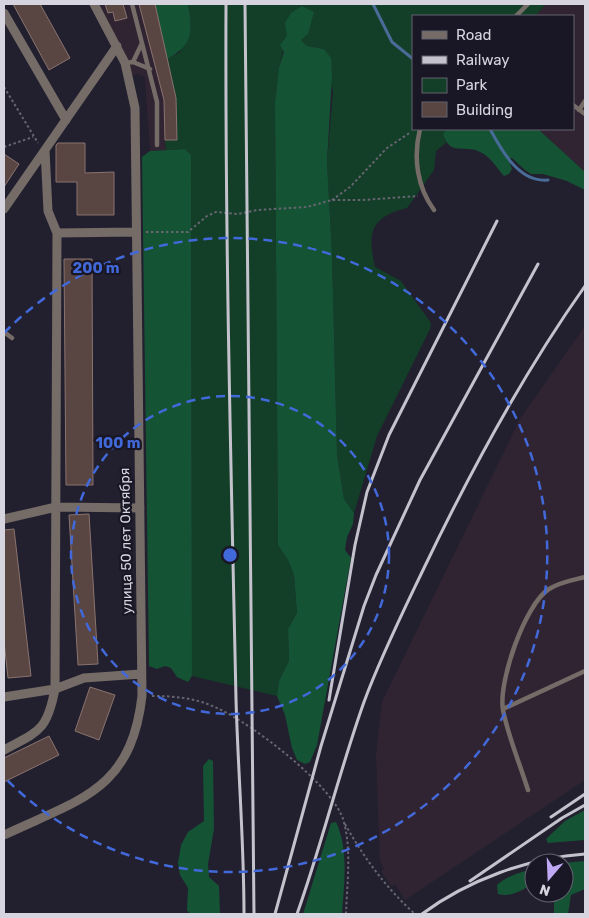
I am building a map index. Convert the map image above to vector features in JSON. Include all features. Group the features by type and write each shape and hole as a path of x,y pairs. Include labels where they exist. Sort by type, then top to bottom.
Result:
{"street":[{"name":"улица 50 лет Октября","path":"4,835 91,794 105,783 131,746 139,720 142,696 135,108 129,62 117,46 94,4"},
{"path":"4,12 66,120"},
{"path":"4,209 117,46"},
{"path":"4,750 40,731 52,708 55,689 57,233 48,211 45,150"},
{"path":"57,233 136,232"},
{"path":"4,519 56,507 140,508"},
{"path":"4,697 55,689 84,678 141,674"}],"lane":[{"path":"132,4 157,102 157,145"},
{"path":"518,15 528,4"},
{"path":"142,42 129,62 150,69"},
{"path":"579,110 585,101"},
{"path":"574,106 585,114"},
{"path":"420,130 416,159 423,196 434,210"},
{"path":"4,332 12,338"},
{"path":"528,790 503,710 503,688 529,613 539,598 549,589 585,577"},
{"path":"503,710 585,671"}],"path":[{"path":"4,87 33,137 4,147"},
{"path":"332,200 350,187 387,148 412,132"},
{"path":"136,232 188,232 207,216 216,212 238,214 257,210 307,207 332,200 423,196"},
{"path":"142,696 177,696 201,702 237,719 312,777 334,802 360,851 381,878 415,914"},
{"path":"343,821 347,856 346,914"},
{"path":"496,914 511,914"}],"shaded area":[{"path":"94,4 155,4 176,98 177,140 165,140 166,150 150,151 145,77 137,74 128,76"},
{"path":"546,4 585,4 585,172 539,130 574,130 574,15 536,15"},
{"path":"585,326 585,780 405,900 395,884 391,886 381,871 384,869 380,860 376,755 382,702 520,419"}],"green space":[{"path":"155,4 188,5 189,37 176,54 167,59"},
{"path":"187,4 546,4 536,15 412,15 412,130 445,130 443,134 446,143 436,151 434,170 407,208 386,216 379,221 374,228 372,244 375,267 401,281 431,323 430,329 377,436 354,513 344,499 337,455 332,254 327,162 333,92 324,49 307,46 301,40 287,36 279,67 275,102 278,545 288,560 294,575 297,613 288,629 289,661 279,681 277,696 192,676 191,155 185,149 166,150 165,140 177,139 176,98 167,59 180,52 191,25"},
{"path":"302,6 314,12 308,34 301,40 307,46 324,49 331,58 332,75 327,162 332,254 337,455 344,499 354,513 353,524 347,537 345,550 351,558 317,745 310,762 305,764 297,760 292,748 285,715 277,696 279,681 289,661 288,629 297,613 294,575 288,560 278,545 275,102 279,67 284,52 280,45 287,36 285,23 291,13"},
{"path":"445,130 539,130 585,172 585,190 567,181 543,174 531,174 512,158 508,159 512,169 509,174 504,176 485,155 476,150 450,146 443,134"},
{"path":"185,149 191,155 192,676 188,682 177,677 171,668 165,666 157,669 149,666 142,157 150,151"},
{"path":"209,759 213,761 214,829 208,864 209,877 219,886 220,914 190,914 187,910 188,888 180,875 178,863 181,845 188,832 204,821 203,766"},
{"path":"585,810 585,840 548,843 546,839 565,821"},
{"path":"336,822 343,844 344,855 342,914 303,914 331,823"},
{"path":"585,861 585,889 574,894 574,862"},
{"path":"524,872 524,889 507,895 498,894 497,885 514,875"},
{"path":"554,903 570,903 568,914 554,914"}],"building":[{"path":"13,4 40,4 70,58 49,70"},
{"path":"105,4 123,4 127,18 115,21 113,12 108,13"},
{"path":"139,4 155,4 176,98 177,140 165,140 164,100"},
{"path":"58,143 85,143 85,173 114,172 114,215 77,215 77,182 56,182 56,145"},
{"path":"4,154 19,164 4,187"},
{"path":"64,259 92,259 93,485 66,485"},
{"path":"89,514 98,664 78,665 69,515"},
{"path":"14,529 31,676 8,678 4,641 4,530"},
{"path":"90,687 115,695 99,740 75,731"},
{"path":"49,736 59,755 4,782 4,758"}],"waterway":[{"path":"373,4 392,42 412,58"},
{"path":"491,130 506,156 520,171 538,180 548,180"}],"railway":[{"path":"226,4 226,178 230,438 236,699 244,914"},
{"path":"245,4 254,914"},
{"path":"329,700 355,545 367,492 389,435 497,221"},
{"path":"275,914 321,746 364,606 376,575 420,480 538,264"},
{"path":"297,914 355,728 392,634 479,459 519,388 585,286"},
{"path":"551,817 585,794"},
{"path":"470,881 562,818 585,805"},
{"path":"422,914 459,891 499,873 542,860 585,854"}]}
